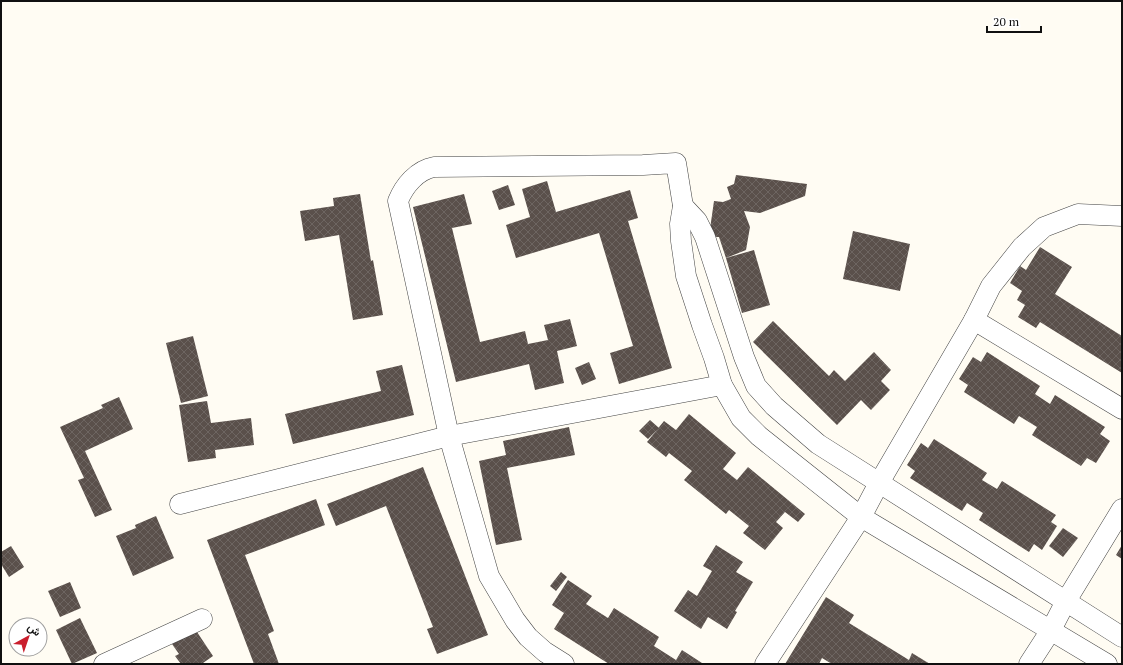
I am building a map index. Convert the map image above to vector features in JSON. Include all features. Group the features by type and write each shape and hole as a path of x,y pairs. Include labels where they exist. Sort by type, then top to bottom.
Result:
{"street":[{"path":"564,664 544,652 528,637 489,576 449,436 398,201 402,191 409,182 426,168 643,165 676,163 683,206 680,224 686,276 722,385 741,418 759,436 862,517 1106,664"},
{"path":"683,206 697,221 705,237 744,357 756,386 774,406 818,444 1122,637"},
{"path":"765,664 862,517 879,483 974,320 991,286 1022,247 1044,227 1078,214 1122,216"},
{"path":"974,320 1122,409"},
{"path":"180,504 449,436 722,385"},
{"path":"1029,664 1051,630 1066,601 1122,509"},
{"path":"104,664 202,619"}],"building":[{"path":"736,175 807,184 805,196 760,213 744,211 750,227 746,250 726,258 719,237 713,237 710,229 714,201 723,202 731,199 727,187 734,184"},
{"path":"547,181 556,212 630,190 638,218 628,221 672,368 619,384 610,353 633,346 599,233 516,258 506,225 530,217 522,189"},
{"path":"508,185 515,205 499,210 492,191"},
{"path":"360,194 371,261 373,260 383,315 353,320 339,235 305,241 300,211 334,206 333,198"},
{"path":"464,194 472,224 452,228 480,342 525,331 528,344 548,340 544,325 570,319 577,346 557,351 564,383 535,390 529,364 456,382 413,207"},
{"path":"853,231 910,244 900,291 843,279"},
{"path":"1040,247 1072,267 1055,294 1122,336 1122,373 1040,322 1036,328 1018,317 1025,305 1017,300 1022,291 1010,283 1020,266 1026,270"},
{"path":"754,250 770,305 742,313 726,258"},
{"path":"773,321 829,376 834,370 845,381 874,352 891,370 881,381 890,390 871,410 861,400 837,425 753,342"},
{"path":"193,336 208,396 181,403 166,343"},
{"path":"987,352 1040,386 1035,394 1050,404 1055,395 1105,427 1100,434 1110,441 1096,463 1087,458 1081,466 1032,435 1037,427 1019,416 1014,424 964,392 968,385 959,379 973,357 981,362"},
{"path":"589,362 596,379 582,385 575,368"},
{"path":"402,365 414,415 293,444 285,414 381,391 376,371"},
{"path":"119,397 133,429 85,451 112,510 95,517 78,480 84,478 60,427 103,408 101,405"},
{"path":"207,401 211,423 251,418 254,445 215,450 216,458 188,462 179,405"},
{"path":"689,414 736,453 723,469 737,480 748,467 805,514 798,522 785,512 776,522 783,528 765,550 743,533 749,526 729,510 726,514 684,480 692,471 669,453 666,457 647,442 664,421 676,430"},
{"path":"650,420 659,428 648,439 639,431"},
{"path":"569,427 575,455 507,468 522,540 496,545 479,461 506,455 503,441"},
{"path":"934,439 987,473 982,480 997,489 1002,481 1056,515 1051,522 1057,526 1042,550 1034,544 1029,552 979,520 983,513 967,503 962,511 910,478 915,471 907,465 921,443 928,448"},
{"path":"423,467 488,635 437,654 427,629 433,627 386,506 336,526 327,504"},
{"path":"316,499 325,525 245,555 274,631 268,634 279,664 254,664 207,540"},
{"path":"156,516 174,558 133,576 116,536 136,528 135,525"},
{"path":"1063,528 1078,538 1063,557 1049,546"},
{"path":"716,545 743,562 736,572 753,582 735,611 737,612 727,629 708,617 701,629 674,611 688,590 697,596 712,571 703,566"},
{"path":"1122,545 1122,559 1116,555"},
{"path":"11,546 24,567 9,577 1,564 1,552"},
{"path":"561,572 567,577 556,591 550,586"},
{"path":"568,580 592,596 586,604 608,618 614,608 659,637 654,646 676,660 682,650 702,664 609,664 554,629 564,613 552,605"},
{"path":"70,582 81,608 60,617 48,591"},
{"path":"826,597 854,615 849,623 909,660 912,653 930,664 832,664 822,658 819,664 785,664"},
{"path":"80,618 97,653 72,664 56,630"},
{"path":"195,629 213,656 203,663 204,664 181,664 175,656 179,654 172,644"}]}
